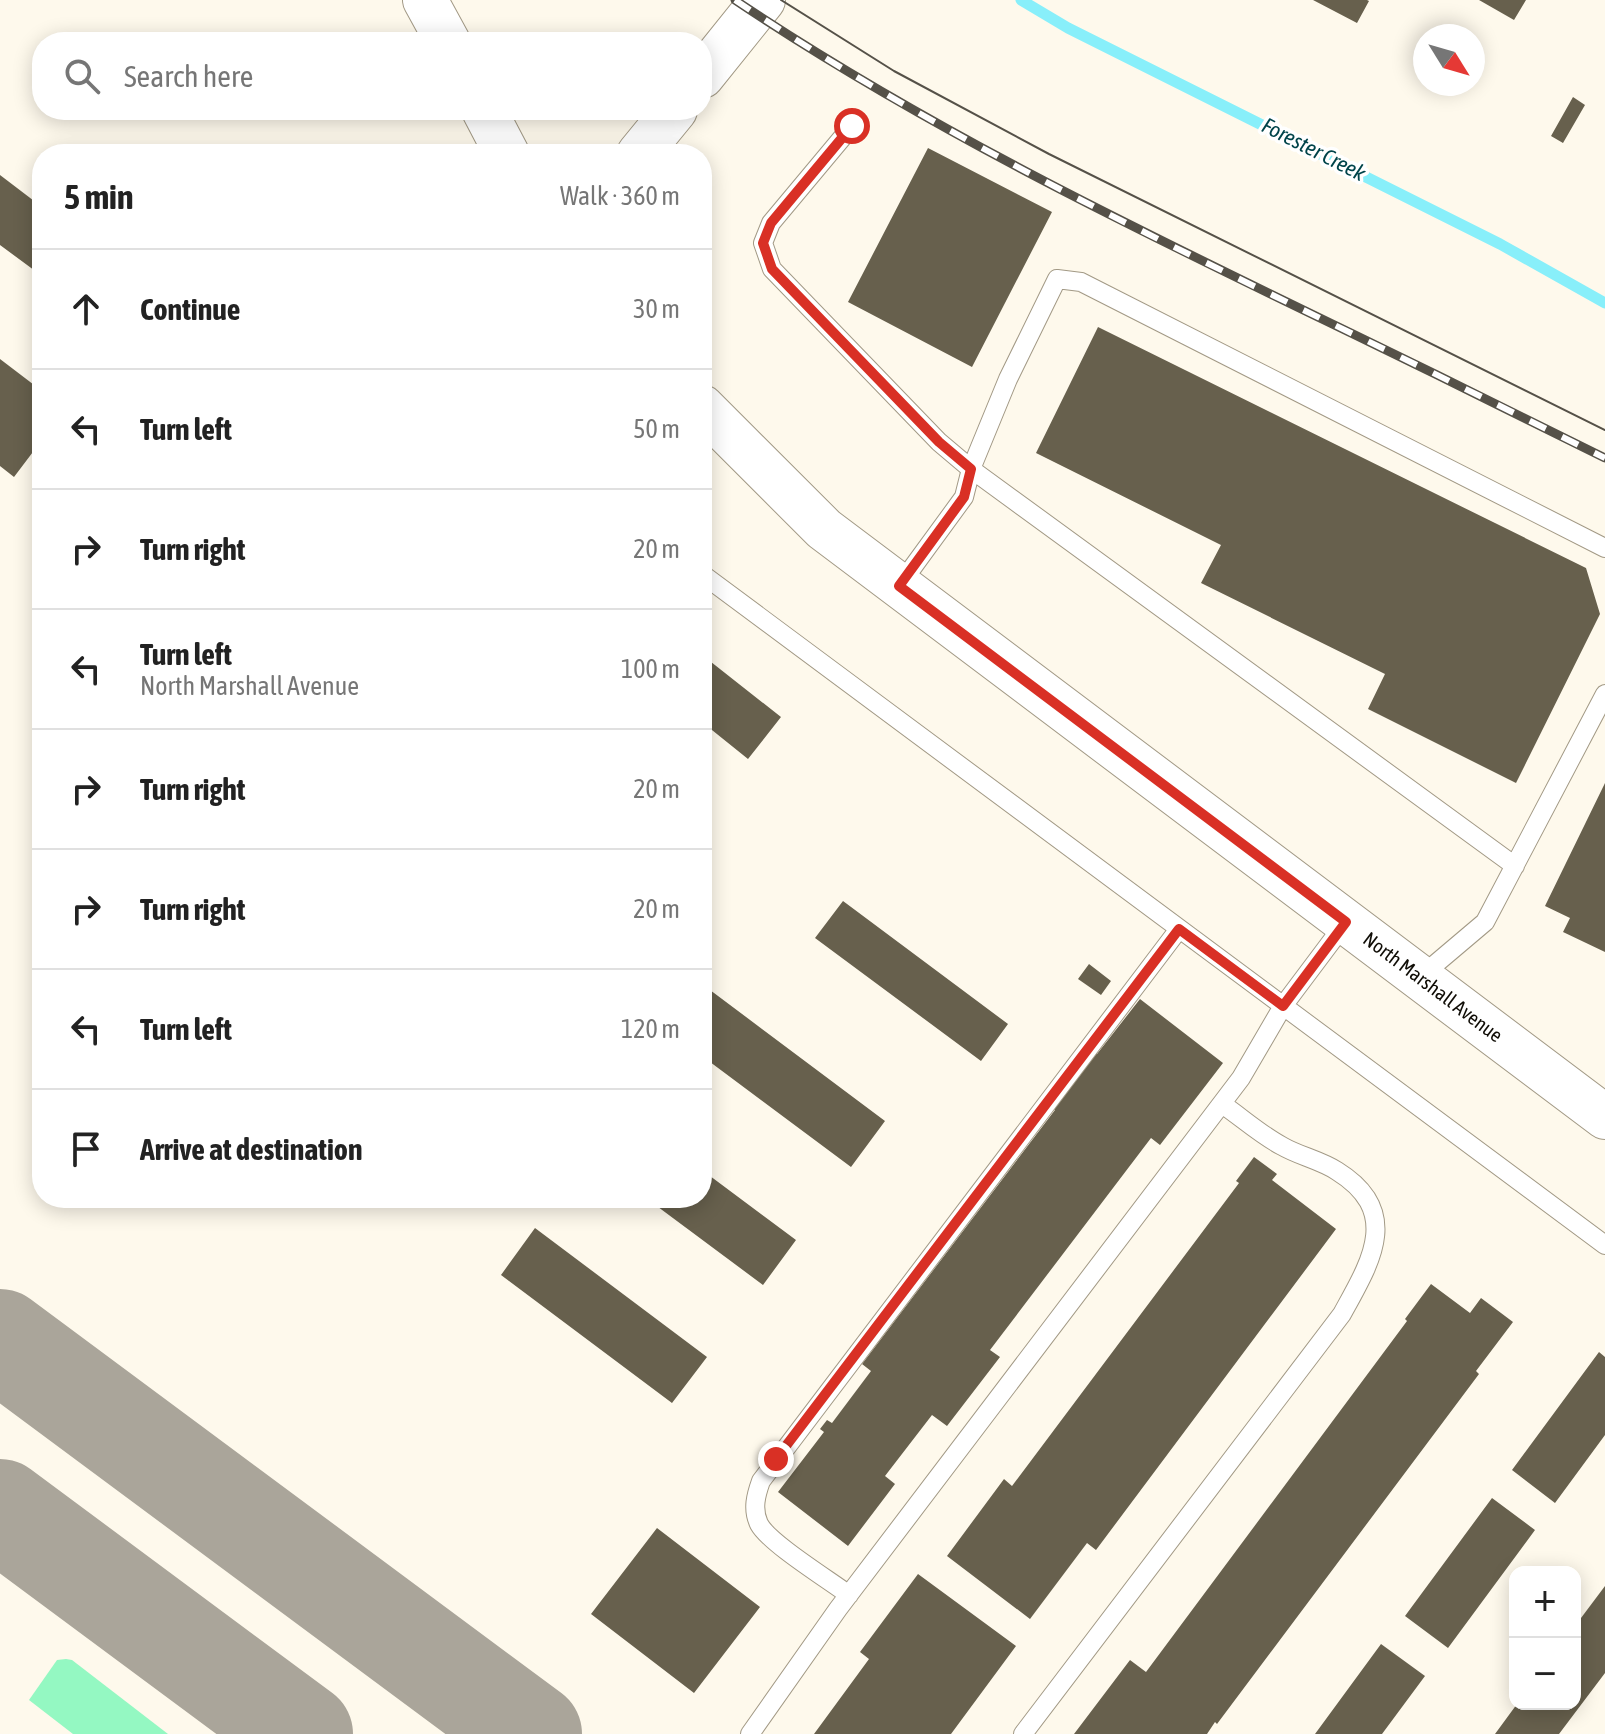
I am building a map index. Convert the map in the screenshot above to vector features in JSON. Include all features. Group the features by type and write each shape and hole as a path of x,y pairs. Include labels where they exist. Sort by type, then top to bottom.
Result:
{"main road":[{"path":"425,0 443,32"},
{"path":"712,64 763,0"},
{"path":"489,120 502,144"},
{"path":"647,144 667,120"},
{"name":"North Marshall Avenue","path":"712,417 824,529 1605,1117"}],"lane":[{"path":"852,126 771,223 763,243 772,269 939,442 971,469 1515,866"},
{"path":"899,586 964,497 971,469 1008,379 1057,279 1081,282 1605,548"},
{"path":"712,581 1605,1245"},
{"path":"1420,977 1485,922 1605,694"},
{"path":"750,1734 849,1595 1222,1104 1283,1006 1346,922"},
{"path":"849,1595 760,1526 755,1497 761,1481 1179,929"},
{"path":"1023,1734 1342,1314 1376,1242 1376,1223 1371,1207 1360,1190 1339,1172 1282,1146 1222,1104"}],"green space":[{"path":"57,1660 72,1660 168,1734 73,1734 29,1700"}],"building":[{"path":"1313,0 1367,0 1369,1 1357,23"},
{"path":"1479,0 1526,0 1514,20"},
{"path":"1573,97 1585,105 1563,143 1551,136"},
{"path":"928,148 1052,212 972,367 848,302"},
{"path":"0,175 32,199 32,269 0,245"},
{"path":"1098,327 1586,568 1600,614 1516,783 1368,709 1385,674 1201,583 1221,545 1036,453"},
{"path":"0,359 32,383 32,453 14,477 0,466"},
{"path":"712,663 781,717 748,759 712,730"},
{"path":"1605,783 1605,952 1563,932 1570,918 1545,906"},
{"path":"843,901 1008,1024 981,1061 815,938"},
{"path":"1089,964 1111,981 1101,995 1078,979"},
{"path":"712,991 885,1121 851,1167 712,1063"},
{"path":"1140,999 1223,1063 1160,1145 1151,1138 990,1350 1000,1357 947,1426 932,1415 885,1476 895,1484 848,1546 778,1492 824,1432 820,1429 827,1420 832,1423 871,1371 862,1364 1055,1110 1047,1103 1089,1048 1097,1054"},
{"path":"1254,1157 1277,1174 1272,1180 1336,1229 1096,1550 1087,1543 1030,1619 947,1556 1004,1479 1012,1486 1239,1183 1236,1181"},
{"path":"712,1177 796,1240 763,1285 659,1208 712,1208"},
{"path":"535,1228 707,1357 672,1403 501,1275"},
{"path":"1431,1284 1470,1313 1481,1298 1513,1322 1476,1371 1479,1374 1217,1724 1215,1722 1207,1734 1074,1734 1130,1660 1146,1672 1407,1321 1405,1319"},
{"path":"1599,1352 1605,1357 1605,1435 1555,1503 1512,1470"},
{"path":"1492,1498 1535,1530 1448,1648 1405,1616"},
{"path":"657,1528 760,1607 694,1693 591,1614"},
{"path":"918,1574 1016,1646 951,1734 814,1734 869,1659 860,1652"},
{"path":"1605,1586 1605,1673 1581,1705 1581,1638 1581,1618"},
{"path":"1381,1644 1425,1676 1382,1734 1315,1734"},
{"path":"1513,1710 1577,1710 1559,1734 1495,1734"}],"waterway":[{"name":"Forester Creek","path":"1021,0 1068,28 1500,244 1605,303"}],"taxiway":[{"path":"0,1340 531,1734"},
{"path":"0,1510 302,1734"}],"tram line":[{"path":"781,0 894,71 1049,154 1605,430"}],"railway":[{"path":"735,0 883,93 1037,177 1605,458"}],"route":[{"path":"776,1459 1179,929 1283,1006 1346,922 899,586 964,497 971,469 939,442 772,269 763,243 771,223 852,126"}]}
